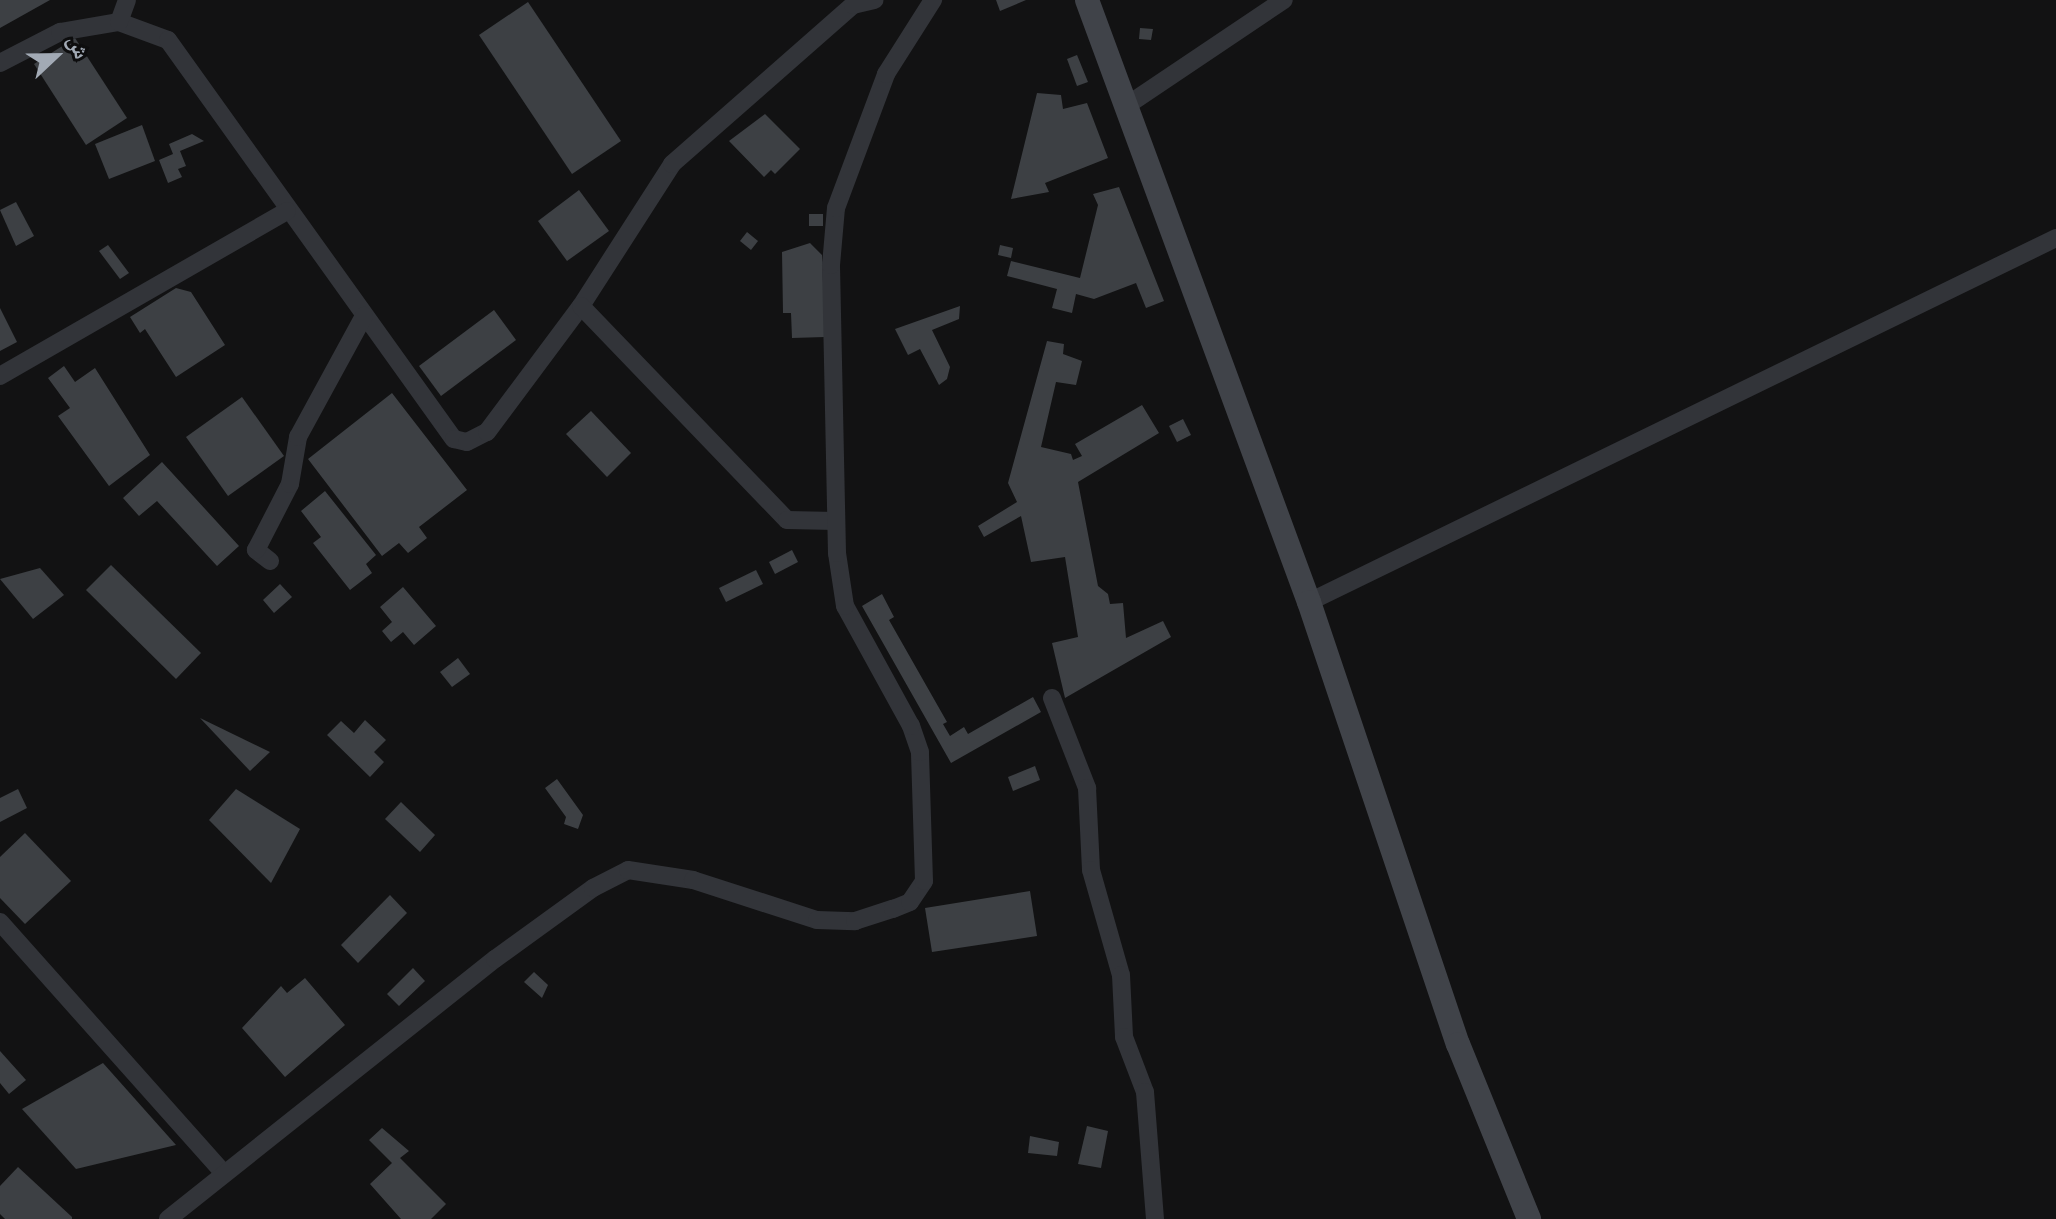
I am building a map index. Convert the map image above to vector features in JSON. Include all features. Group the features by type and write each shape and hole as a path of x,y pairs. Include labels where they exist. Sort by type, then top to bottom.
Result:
{"main road":[{"path":"1087,0 1309,602 1458,1044 1529,1219"}],"street":[{"path":"119,22 127,0"},
{"path":"0,63 60,32 119,22 168,40 287,211 454,439 467,442 487,432 581,306 672,164 853,5 874,0"},
{"path":"168,1219 495,959 593,888 628,870 693,880 817,920 855,921 910,902 924,881 920,752 911,726 845,606 836,521 831,265 836,208 886,74 933,0"},
{"path":"1126,106 1284,0"},
{"path":"0,376 287,211"},
{"path":"1309,602 2056,238"},
{"path":"581,306 787,520 836,521"},
{"path":"270,561 256,550 290,484 298,437 364,316"},
{"path":"1052,698 1087,788 1091,870 1121,975 1124,1037 1145,1092 1155,1219"},
{"path":"0,922 224,1173"}],"building":[{"path":"0,0 50,0 0,28"},
{"path":"996,0 1026,0 1000,11"},
{"path":"528,2 621,141 572,174 479,35"},
{"path":"1140,28 1153,29 1151,40 1139,39"},
{"path":"75,38 127,118 86,145 34,64"},
{"path":"1077,55 1088,82 1077,86 1067,59"},
{"path":"1037,93 1061,95 1063,109 1087,103 1108,158 1045,183 1049,192 1011,199"},
{"path":"765,114 800,149 775,174 771,170 764,177 729,141"},
{"path":"142,125 155,161 109,179 95,144"},
{"path":"192,134 204,141 180,151 186,166 178,169 182,177 168,183 159,160 173,154 169,144"},
{"path":"1119,187 1164,301 1146,308 1136,283 1094,299 1076,294 1072,313 1052,308 1057,289 1007,276 1011,261 1080,278 1098,205 1093,194"},
{"path":"579,190 609,231 567,261 538,221"},
{"path":"16,202 34,236 16,246 0,210"},
{"path":"809,214 823,214 823,226 809,226"},
{"path":"747,232 758,241 751,250 740,241"},
{"path":"810,243 822,255 825,337 792,338 791,313 783,313 782,252"},
{"path":"108,245 129,273 120,279 99,251"},
{"path":"1000,245 1013,248 1011,258 998,255"},
{"path":"176,288 191,292 225,345 176,377 145,329 140,333 130,317"},
{"path":"960,306 959,319 932,330 950,367 947,379 939,385 920,349 908,355 895,329"},
{"path":"0,308 17,342 0,351"},
{"path":"494,310 516,340 441,396 419,366"},
{"path":"1047,341 1064,344 1063,354 1082,361 1076,385 1056,382 1041,447 1071,454 1073,460 1082,456 1075,444 1142,405 1159,433 1078,482 1098,586 1108,594 1110,604 1123,603 1126,638 1163,621 1171,637 1065,698 1052,643 1078,637 1065,557 1031,562 1021,516 984,537 978,526 1017,502 1008,483"},
{"path":"64,366 75,382 95,368 150,455 109,486 58,416 70,408 48,378"},
{"path":"392,393 467,490 419,527 427,538 408,553 399,543 382,556 308,459"},
{"path":"242,397 284,456 228,496 186,437"},
{"path":"591,411 631,453 607,477 566,434"},
{"path":"1183,419 1191,435 1177,442 1169,426"},
{"path":"162,462 239,546 217,566 157,501 139,516 123,498"},
{"path":"325,491 376,555 366,564 372,573 350,590 313,543 321,537 301,511"},
{"path":"792,550 798,562 775,574 769,562"},
{"path":"111,565 201,653 176,679 86,590"},
{"path":"40,568 64,595 33,619 0,579"},
{"path":"756,570 763,584 726,602 719,588"},
{"path":"280,584 292,597 274,613 263,600"},
{"path":"403,587 436,626 414,645 403,632 391,642 382,631 392,622 380,607"},
{"path":"882,594 894,617 889,620 947,722 943,724 950,736 964,727 968,734 1033,697 1041,712 951,763 862,606"},
{"path":"458,658 470,674 452,687 440,672"},
{"path":"200,718 270,752 250,771"},
{"path":"365,720 386,740 374,752 384,762 370,777 327,735 341,721 354,733"},
{"path":"1035,766 1040,780 1013,791 1008,777"},
{"path":"557,779 583,815 578,829 564,824 566,817 545,788"},
{"path":"18,789 27,808 0,822 0,798"},
{"path":"236,789 300,829 271,883 209,820"},
{"path":"401,802 435,835 420,852 385,819"},
{"path":"25,833 71,881 25,924 0,898 0,857"},
{"path":"1030,891 1037,936 932,952 925,908"},
{"path":"390,895 407,913 358,963 341,945"},
{"path":"413,968 425,981 399,1006 387,994"},
{"path":"534,972 548,985 542,998 524,982"},
{"path":"305,978 345,1025 285,1077 242,1028 281,986 287,993"},
{"path":"0,1051 26,1080 9,1094 0,1083"},
{"path":"103,1063 176,1145 76,1169 22,1109"},
{"path":"1087,1126 1108,1131 1101,1168 1078,1164"},
{"path":"382,1128 409,1151 400,1158 446,1204 431,1219 401,1219 370,1184 392,1163 369,1140"},
{"path":"1030,1136 1059,1142 1057,1156 1028,1153"},
{"path":"18,1167 72,1219 5,1219 0,1214 0,1186"}]}
